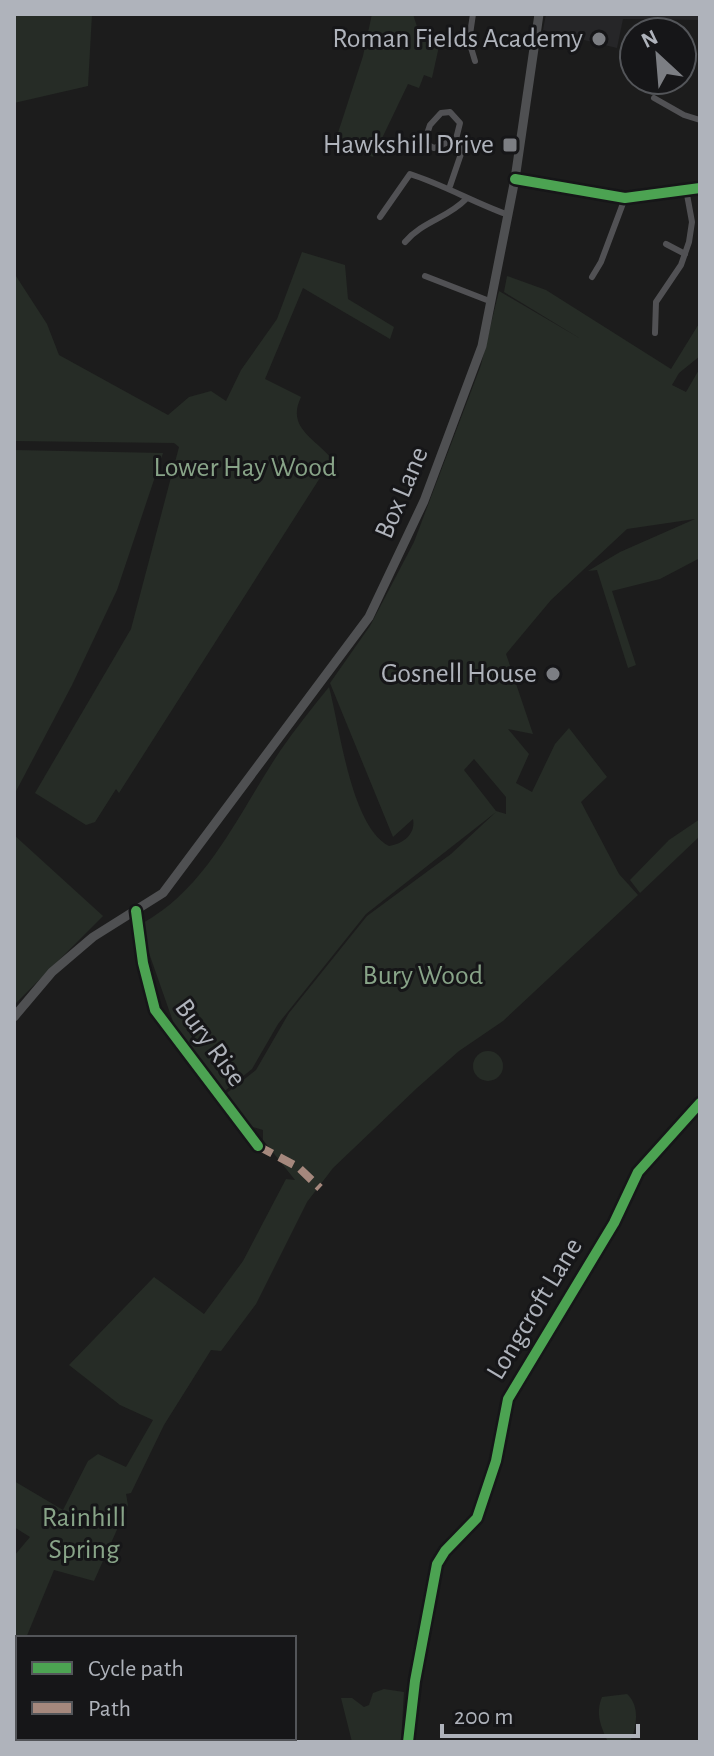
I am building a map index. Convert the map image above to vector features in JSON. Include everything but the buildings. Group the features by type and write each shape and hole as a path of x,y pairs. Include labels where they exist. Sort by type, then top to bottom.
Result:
{"main road":[{"name":"Box Lane","path":"14,1017 62,963 93,937 163,893 369,617 424,501 482,346 515,179 539,14"}],"street":[{"path":"473,14 469,41 475,61"},
{"path":"654,98 700,120"},
{"path":"450,112 460,123 456,139 434,148 424,143 430,125 441,113 450,112"},
{"path":"450,186 463,148 456,139"},
{"path":"380,217 410,174 450,186 466,199 506,214"},
{"path":"515,179 625,198 700,188"},
{"path":"655,333 656,302 685,254 692,222 686,189"},
{"path":"592,277 601,262 625,198"},
{"path":"405,242 417,228 440,214 455,212 466,199"},
{"path":"666,244 685,254"},
{"path":"425,276 492,302"},
{"name":"Bury Rise","path":"136,911 143,963 155,1010 258,1146"},
{"name":"Longcroft Lane","path":"408,1742 415,1681 437,1564 445,1551 477,1518 496,1461 508,1399 600,1248 638,1172 700,1103"}],"shaded area":[{"name":"Roman Fields Academy","path":"546,14 700,14 699,20 698,16 618,16 617,48 543,30"}],"green space":[{"path":"14,14 92,14 88,86 14,103"},
{"path":"372,14 413,14 418,30 441,37 432,78 424,75 419,88 408,84 373,157 335,142 363,56"},
{"name":"Lower Hay Wood","path":"302,252 345,265 348,299 394,327 390,339 303,288 265,379 301,397 297,408 300,425 332,459 119,793 116,789 95,822 86,825 35,793 131,629 179,447 174,443 14,441 14,273 47,324 59,355 168,415 189,397 211,391 226,401 241,370 277,319"},
{"path":"507,276 546,290 671,369 700,322 700,356 679,373 672,385 686,392 700,368 700,558 660,579 612,591 636,665 628,668 597,570 588,571 620,552 695,519 627,529 551,600 506,654 533,734 508,729 529,754 516,783 532,792 555,744 569,728 607,777 581,802 619,874 638,895 503,1021 459,1051 333,1168 307,1202 256,1304 221,1351 211,1350 164,1425 131,1493 126,1494 128,1505 94,1581 54,1570 27,1636 16,1636 14,1657 14,1556 30,1537 14,1527 14,1481 63,1510 88,1461 98,1454 126,1467 153,1420 120,1405 69,1365 154,1277 204,1314 243,1261 286,1179 295,1180 263,1140 263,1130 246,1125 223,1096 256,1070 289,1013 367,916 451,854 496,812 366,914 278,1024 252,1069 221,1094 176,1030 143,936 143,923 166,908 204,869 280,751 329,687 349,775 365,819 376,835 389,846 404,841 410,834 413,819 393,837 330,683 370,626 414,542 481,365 499,291 581,339 504,292","holes":["474,759 506,797 506,814 496,811 464,770"]},
{"path":"14,450 163,453 117,590 72,685 14,795"},
{"path":"700,819 700,836 640,893 630,880 669,840"},
{"path":"14,835 103,916 14,1005"},
{"path":"488,1051 499,1055 503,1066 499,1077 488,1081 477,1077 473,1066 477,1055"},
{"path":"384,1689 404,1692 401,1742 352,1742 341,1698 352,1698 364,1707 369,1705 373,1693"},
{"path":"627,1694 634,1704 636,1716 630,1742 608,1742 599,1715 602,1697"}],"marked path":[{"path":"258,1146 298,1167 320,1188"}],"cycle path":[{"path":"515,179 625,198 700,188"},
{"path":"136,911 143,963 155,1010 258,1146"},
{"path":"408,1742 415,1681 437,1564 445,1551 477,1518 496,1461 508,1399 614,1223 638,1172 700,1103"}],"place":[{"name":"Roman Fields Academy","path":"599,39"},
{"name":"Hawkshill Drive","path":"510,145"},
{"name":"Gosnell House","path":"553,674"}],"park label":[{"name":"Bury Wood","path":"423,976"},
{"name":"Rainhill Spring","path":"84,1534"}]}
